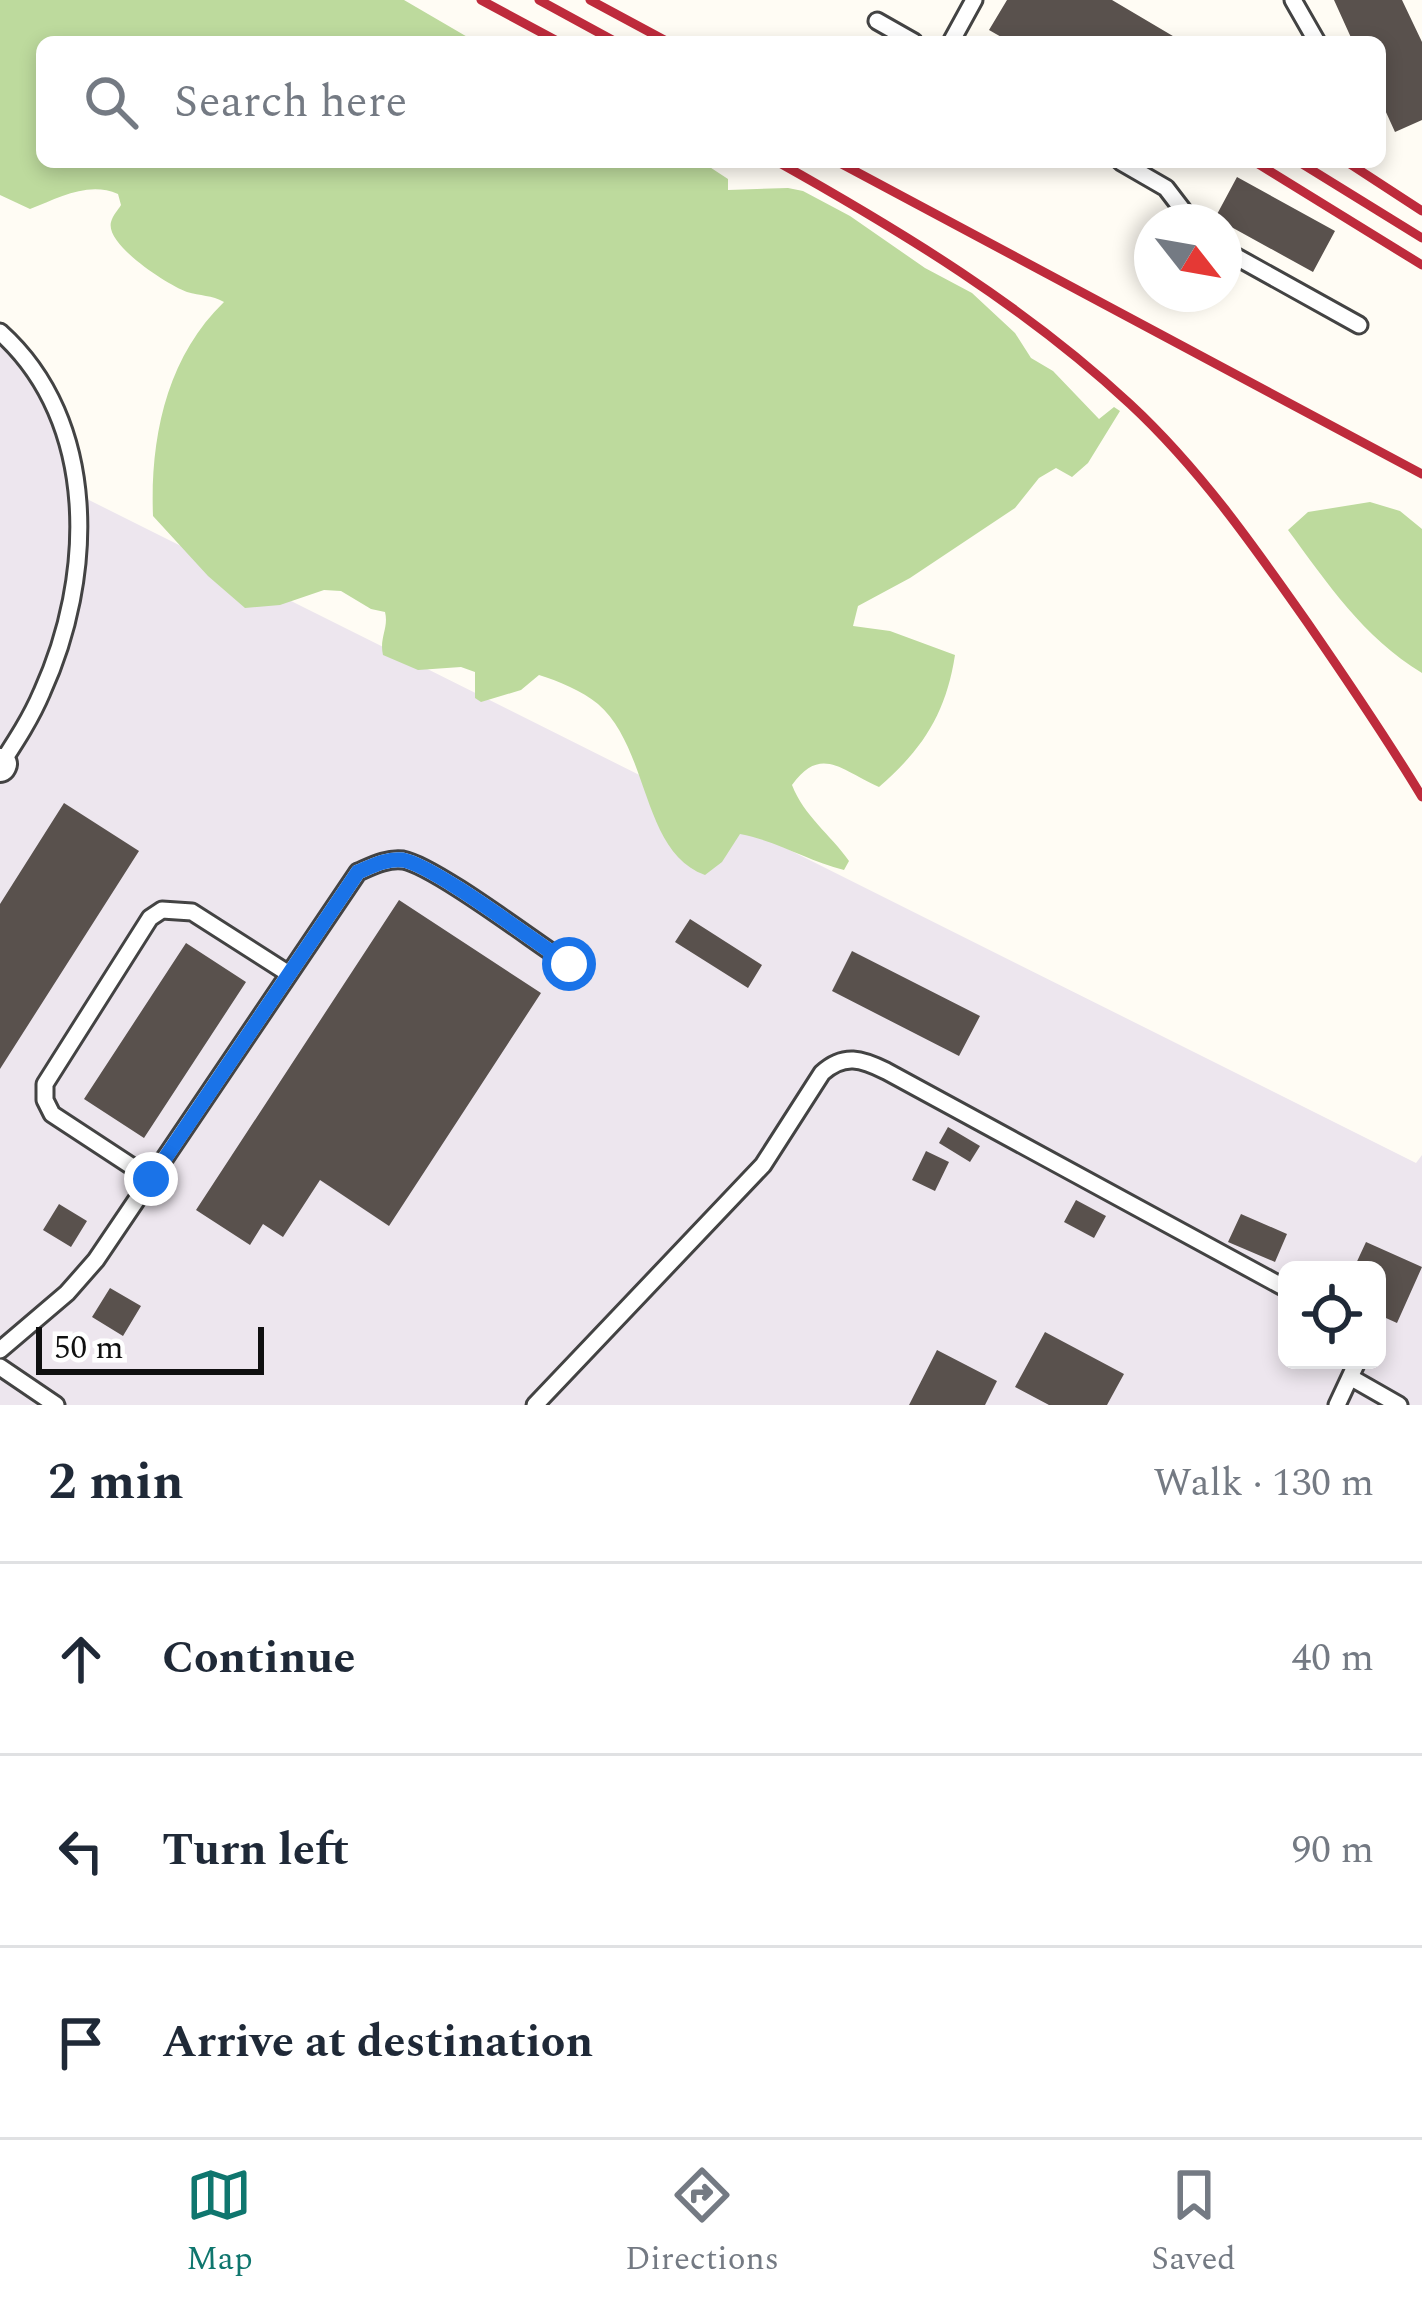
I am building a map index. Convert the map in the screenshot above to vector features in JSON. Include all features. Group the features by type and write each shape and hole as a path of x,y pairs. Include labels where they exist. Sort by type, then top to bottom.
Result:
{"lane":[{"path":"954,36 974,0"},
{"path":"1293,0 1314,36"},
{"path":"877,21 903,36"},
{"path":"1131,168 1166,188 1178,204"},
{"path":"1242,260 1360,325"},
{"path":"0,332 33,367 50,395 65,427 79,495 63,634 43,692 0,765"},
{"path":"0,1350 67,1293 96,1260 358,872 381,862 404,860 430,872 569,964"},
{"path":"151,1179 52,1114 45,1100 45,1084 150,918 162,910 192,912 289,974"},
{"path":"535,1405 763,1165 822,1072 848,1058 867,1061 1278,1284"},
{"path":"0,1367 56,1405"},
{"path":"1337,1405 1354,1369"},
{"path":"1350,1377 1399,1405"}],"shaded area":[{"path":"0,332 33,367 79,495 1416,1163 1422,1155 1422,1405 0,1405"}],"green space":[{"path":"0,0 404,0 466,36 36,36 36,168 711,168 728,179 728,190 803,191 850,216 925,268 972,293 1015,333 1031,358 1053,371 1099,419 1114,407 1120,411 1088,463 1072,477 1056,468 1039,478 1015,508 910,578 858,606 853,626 890,631 955,655 946,695 930,728 879,787 842,768 822,764 812,766 792,785 810,816 849,861 844,870 740,834 722,862 705,875 684,863 669,845 628,746 615,723 585,695 539,675 521,690 481,702 475,698 475,672 461,667 418,670 383,655 385,612 341,591 324,590 280,605 245,608 208,576 153,516 153,487 159,429 175,374 204,324 224,302 178,288 127,252 112,231 112,219 121,205 118,194 85,190 30,209 0,195"},
{"path":"1370,502 1400,511 1422,529 1422,673 1364,626 1288,530 1308,512"}],"building":[{"path":"1007,0 1112,0 1173,36 1000,36 989,30"},
{"path":"1334,0 1402,0 1422,42 1422,120 1395,132 1386,112 1386,36 1350,36"},
{"path":"1237,177 1335,231 1313,272 1242,233 1242,204 1223,204"},
{"path":"64,803 139,851 0,1069 0,904"},
{"path":"399,900 541,993 389,1226 320,1180 283,1237 263,1224 250,1245 196,1210"},
{"path":"690,919 762,965 748,988 675,942"},
{"path":"186,943 246,982 144,1138 84,1099"},
{"path":"852,951 980,1016 959,1056 832,991"},
{"path":"948,1127 980,1146 970,1162 939,1143"},
{"path":"926,1151 949,1162 935,1191 912,1180"},
{"path":"1076,1200 1106,1216 1094,1238 1064,1222"},
{"path":"59,1204 87,1221 71,1247 43,1230"},
{"path":"1241,1214 1287,1234 1275,1262 1228,1242"},
{"path":"1366,1242 1422,1267 1397,1323 1386,1318 1386,1261 1357,1261"},
{"path":"110,1288 141,1306 123,1336 92,1317"},
{"path":"1045,1332 1124,1374 1107,1405 1049,1405 1015,1387"},
{"path":"937,1350 997,1381 985,1405 909,1405"}],"railway":[{"path":"481,0 548,36"},
{"path":"539,0 605,36"},
{"path":"590,0 657,36"},
{"path":"788,168 916,243 1005,303 1130,404 1202,481 1266,564 1422,797"},
{"path":"849,168 1422,474"},
{"path":"1265,168 1422,265"},
{"path":"1309,168 1422,238"},
{"path":"1356,168 1422,211"}],"route":[{"path":"151,1179 358,872 381,862 404,860 430,872 569,964"}]}
